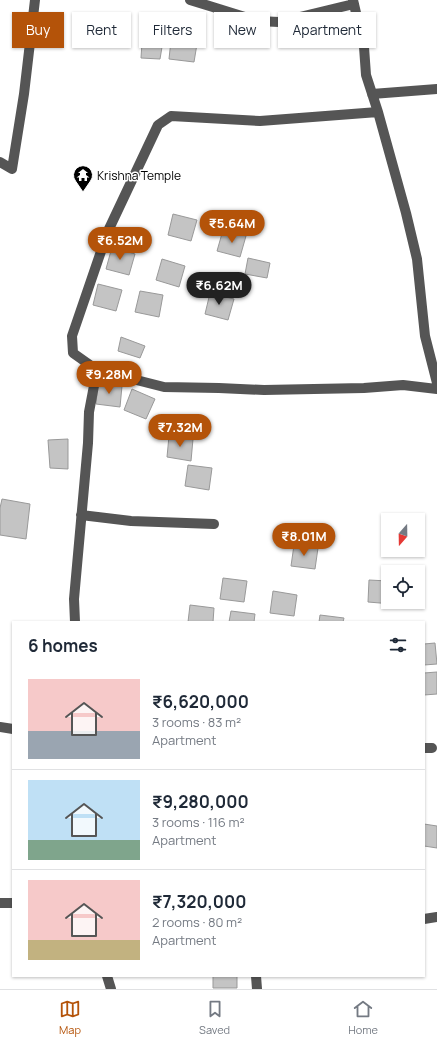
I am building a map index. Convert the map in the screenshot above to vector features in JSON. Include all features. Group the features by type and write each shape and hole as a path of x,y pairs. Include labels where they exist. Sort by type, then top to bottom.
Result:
{"street":[{"path":"0,162 12,169 24,94 35,0"},
{"path":"190,0 258,21 279,22 353,2 364,47 366,75 378,112 406,213 416,259 425,336 437,383"},
{"path":"372,94 437,89"},
{"path":"378,112 260,121 171,116 158,125 108,231 72,336 73,353 97,370 164,387 264,390 364,388 403,385 437,389"},
{"path":"75,621 74,598 88,443 89,412 97,370"},
{"path":"81,515 131,521 214,524"},
{"path":"0,727 12,729"},
{"path":"0,903 12,903"},
{"path":"425,919 437,917"},
{"path":"107,977 111,989"},
{"path":"256,977 257,989"}],"building":[{"path":"142,48 162,48 160,59 141,58"},
{"path":"170,48 196,48 194,62 169,59"},
{"path":"173,214 197,220 191,241 168,235"},
{"path":"223,230 246,236 240,257 217,251"},
{"path":"112,247 135,254 129,275 106,269"},
{"path":"248,258 270,263 267,278 245,274"},
{"path":"162,259 185,266 179,287 156,280"},
{"path":"98,284 122,290 116,311 93,305"},
{"path":"140,291 163,295 159,317 135,312"},
{"path":"210,293 234,299 228,320 205,314"},
{"path":"121,337 145,346 140,358 118,351"},
{"path":"98,382 122,386 120,407 96,404"},
{"path":"132,389 155,399 146,419 124,410"},
{"path":"169,436 193,439 191,461 167,457"},
{"path":"68,439 68,469 50,468 48,440"},
{"path":"188,465 212,468 209,490 185,486"},
{"path":"2,499 30,504 26,539 0,535 0,508"},
{"path":"294,545 318,548 315,569 291,566"},
{"path":"223,578 247,581 244,602 220,599"},
{"path":"369,580 381,581 381,603 368,602"},
{"path":"273,591 297,595 294,616 270,613"},
{"path":"190,605 214,608 213,621 188,621"},
{"path":"231,611 255,614 254,621 229,621"},
{"path":"320,615 344,618 343,621 319,621"},
{"path":"435,643 437,664 425,665 425,644"},
{"path":"437,672 437,694 425,695 425,673"},
{"path":"425,824 437,826 437,848 425,846"},
{"path":"213,977 237,977 237,988 213,988"}],"place":[{"name":"Krishna Temple","path":"83,192"}]}
